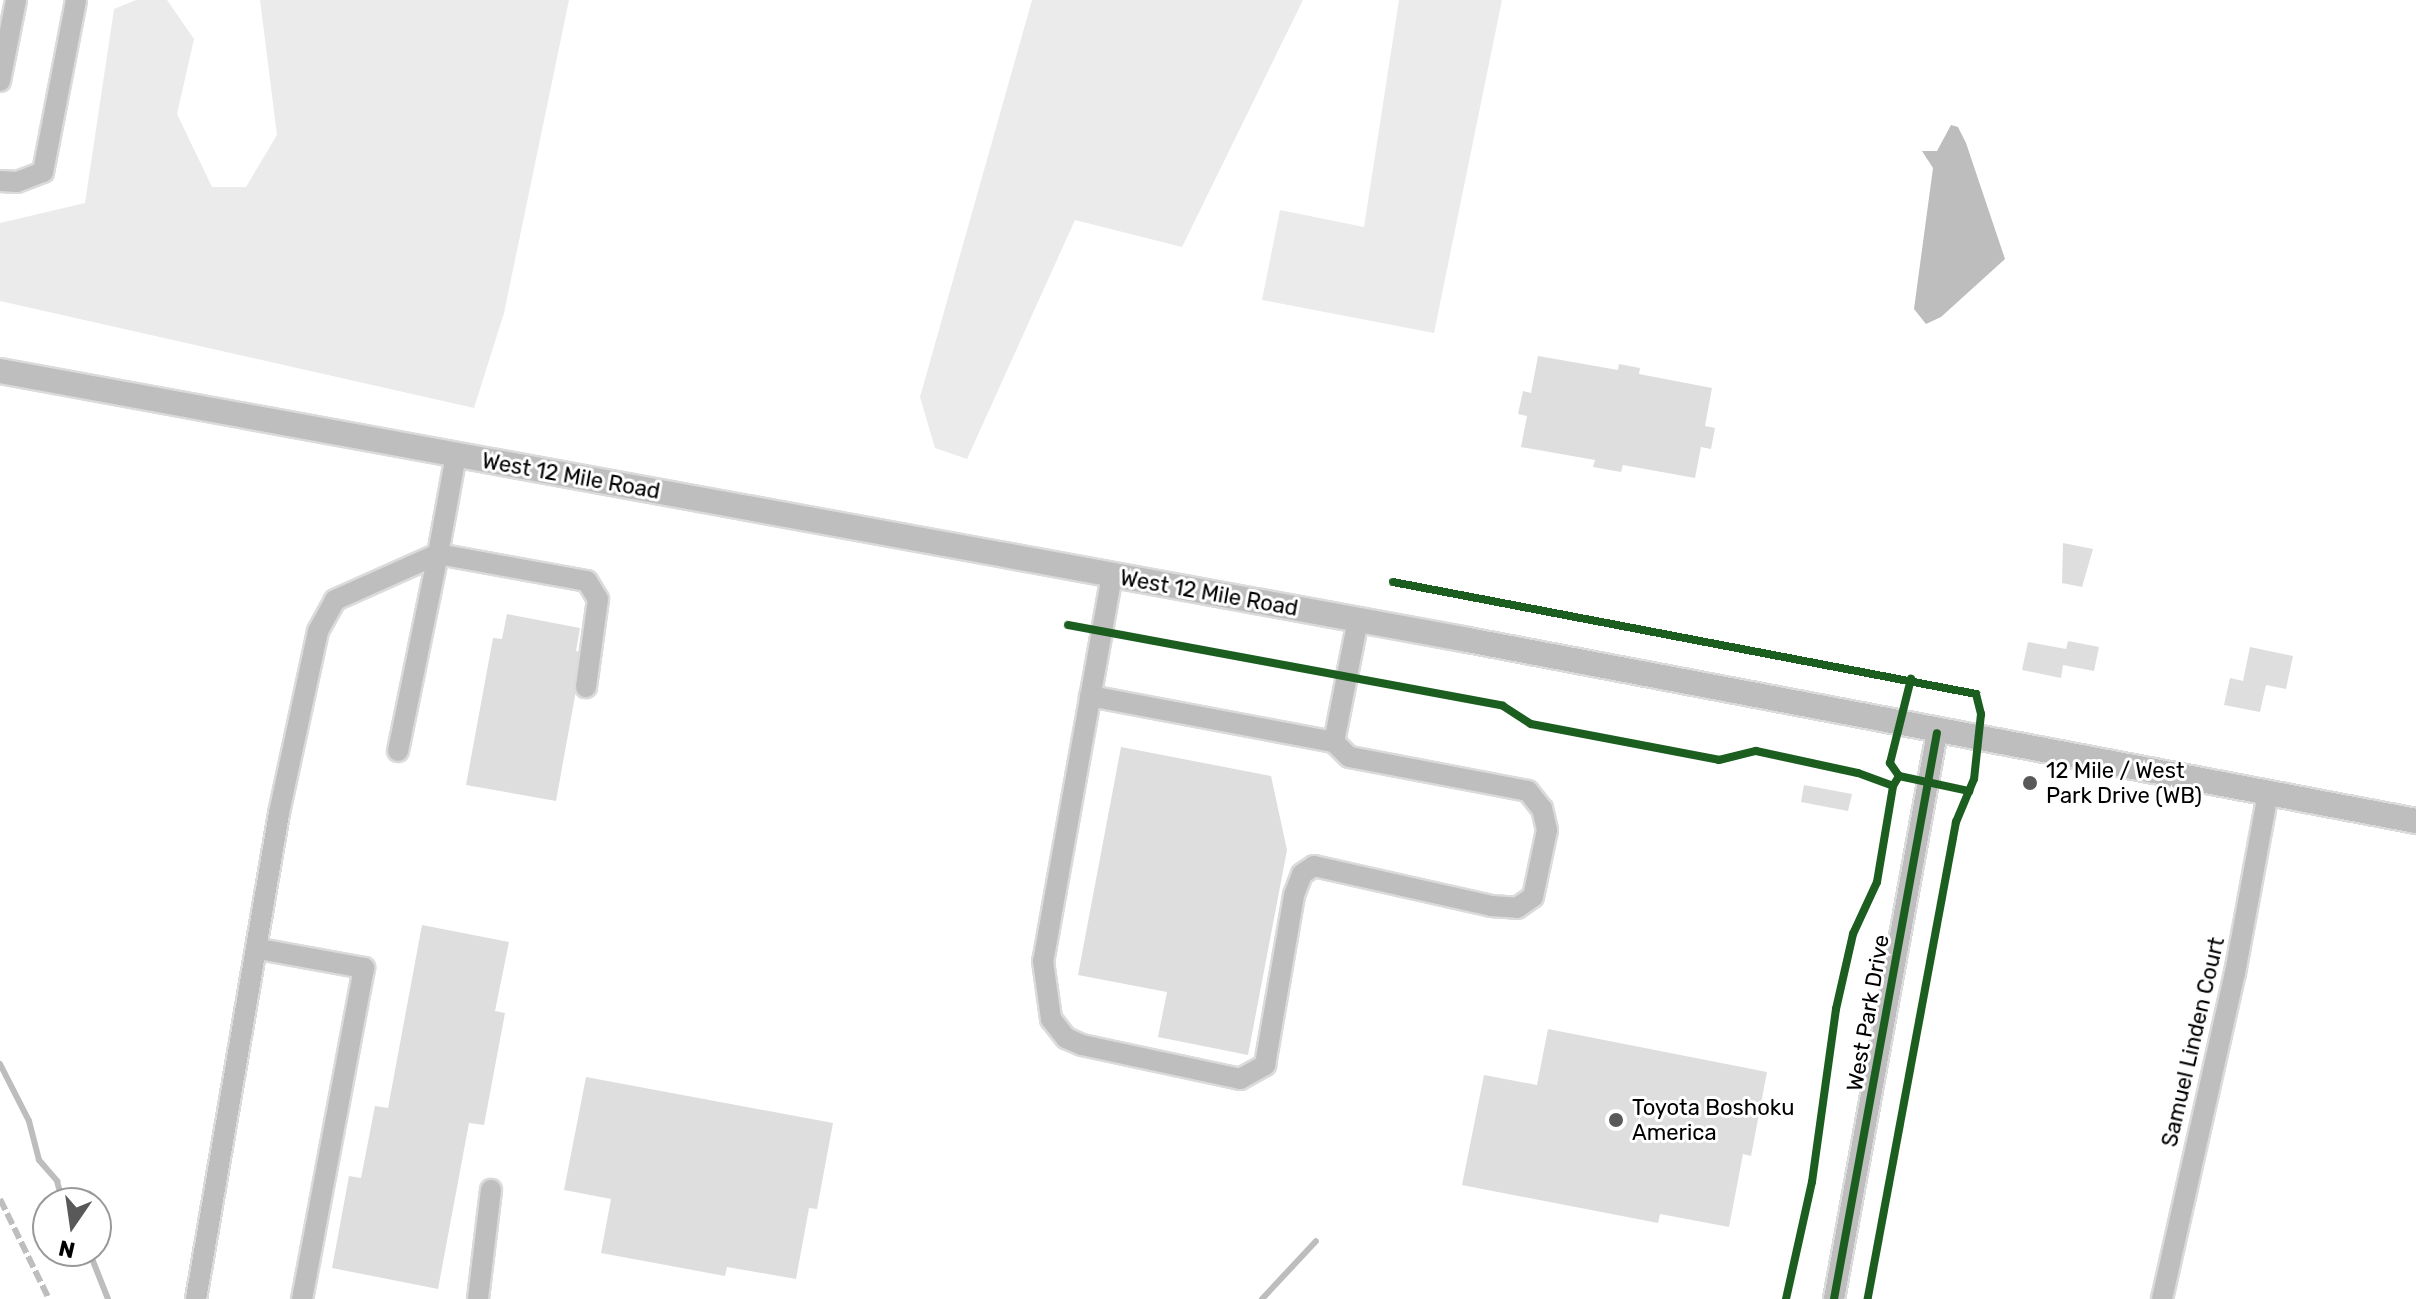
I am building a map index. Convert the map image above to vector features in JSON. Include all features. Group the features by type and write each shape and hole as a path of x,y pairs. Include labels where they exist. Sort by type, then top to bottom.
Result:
{"main road":[{"name":"West 12 Mile Road","path":"0,371 1358,620 1937,733 2416,821"}],"street":[{"path":"0,81 16,0"},
{"path":"0,181 17,182 43,172 76,0"},
{"path":"398,751 456,455"},
{"path":"196,1299 259,949 279,813 324,614 335,600 438,554 587,581 598,599 586,687"},
{"path":"1090,696 1334,742 1349,757 1528,791 1542,809 1547,830 1533,897 1517,908 1491,906 1314,866 1302,874 1294,895 1265,1065 1240,1079 1082,1045 1066,1038 1051,1019 1043,961 1090,696 1112,575"},
{"path":"1334,742 1358,620"},
{"name":"West Park Drive","path":"1834,1299 1937,733"},
{"name":"Samuel Linden Court","path":"2162,1299 2235,973 2268,794"},
{"path":"259,949 364,968 302,1299"},
{"path":"478,1299 491,1190"}],"shaded area":[{"path":"136,0 167,0 194,39 177,114 212,187 246,187 277,135 260,0 569,0 504,313 474,408 0,301 0,223 85,203 114,9"},
{"path":"1032,0 1303,0 1182,247 1075,220 967,459 935,448 920,397"},
{"path":"1399,0 1502,0 1434,333 1262,300 1280,210 1364,227"},
{"path":"1951,125 1958,127 1966,143 2005,259 1941,317 1926,324 1914,309 1933,168 1922,151 1937,151"}],"building":[{"path":"1538,356 1618,370 1619,364 1640,368 1639,374 1712,388 1705,426 1715,428 1711,449 1701,447 1695,478 1623,465 1621,472 1593,467 1595,460 1521,447 1527,416 1518,414 1523,391 1531,393"},
{"path":"2063,543 2093,549 2082,587 2062,583"},
{"path":"507,614 580,628 576,651 583,652 556,801 466,785 493,638 502,639"},
{"path":"2068,641 2099,647 2094,671 2063,665 2061,678 2022,670 2028,642 2066,649"},
{"path":"2250,647 2293,656 2286,689 2266,685 2260,712 2224,705 2230,678 2243,681"},
{"path":"1121,747 1271,776 1287,850 1248,1055 1158,1037 1167,992 1078,975"},
{"path":"1804,785 1852,794 1848,811 1801,802"},
{"path":"422,925 509,942 495,1011 505,1013 484,1125 469,1123 438,1289 332,1268 349,1176 361,1178 375,1106 388,1108"},
{"name":"Toyota Boshoku America","path":"1548,1029 1767,1072 1751,1156 1743,1154 1729,1227 1660,1214 1658,1223 1462,1185 1484,1075 1537,1085"},
{"path":"586,1077 833,1123 817,1209 809,1208 796,1279 727,1267 725,1276 601,1253 611,1199 564,1190"}],"waterway":[{"path":"0,1064 29,1121 39,1160 59,1187"},
{"path":"1262,1299 1316,1241"},
{"path":"95,1267 108,1299"}],"railway":[{"path":"0,1199 49,1299"}],"cycle path":[{"path":"1393,582 1976,694 1981,714 1974,779 1956,822 1868,1299"},
{"path":"1068,625 1503,706 1531,724 1719,760 1756,751 1858,773 1893,786"},
{"path":"1899,776 1890,763 1911,679"},
{"path":"1834,1299 1937,733"},
{"path":"1786,1299 1812,1182 1836,1009 1853,934 1877,882 1893,786 1899,776 1969,791"}],"place":[{"name":"12 Mile / West Park Drive (WB)","path":"2030,783"},
{"name":"Toyota Boshoku America","path":"1616,1120"}]}
